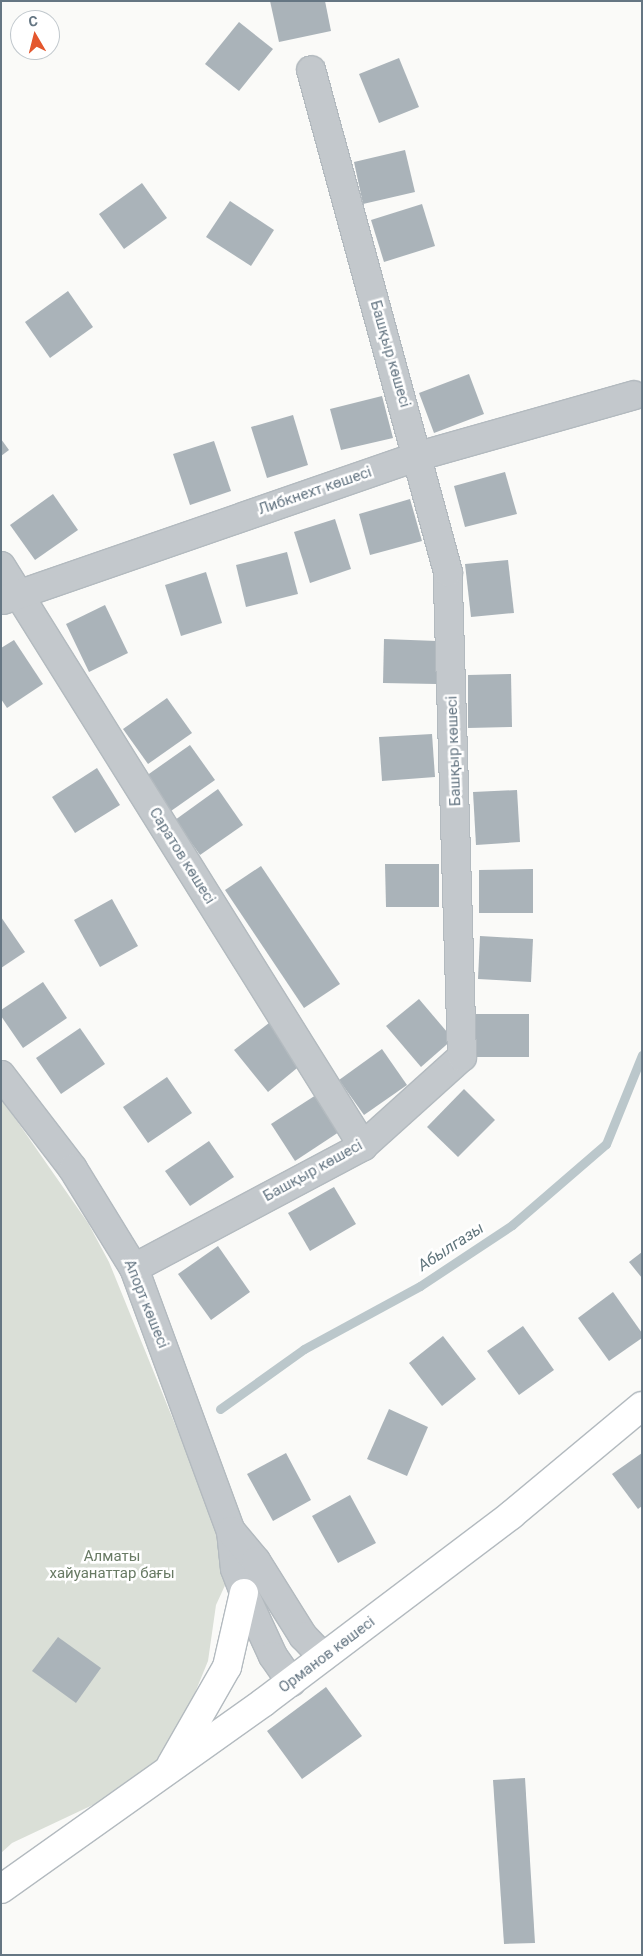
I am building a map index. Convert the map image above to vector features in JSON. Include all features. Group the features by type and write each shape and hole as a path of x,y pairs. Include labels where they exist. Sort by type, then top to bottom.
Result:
{"street":[{"name":"Башқыр көшесі","path":"134,1268 363,1146 462,1057 448,572 419,456 311,70"},
{"name":"Либкнехт көшесі","path":"10,597 419,456 634,395"},
{"name":"Саратов көшесі","path":"1,566 10,597 363,1146"},
{"name":"Апорт көшесі","path":"1,1075 73,1169 134,1268 231,1531 235,1569 244,1593 273,1656 291,1682"},
{"name":"Орманов көшесі","path":"1,1889 166,1774 291,1682 510,1515 642,1406"},
{"name":"Апорт көшесі","path":"231,1531 256,1561 304,1636 323,1657"},
{"path":"166,1774 227,1667 244,1593"}],"green space":[{"name":"Алматы хайуанаттар бағы","path":"1,1098 88,1223 109,1262 216,1525 227,1581 216,1605 208,1661 174,1744 133,1786 12,1843 1,1853"}],"building":[{"path":"270,1 325,1 331,31 279,42"},
{"path":"239,22 273,49 239,91 205,64"},
{"path":"399,58 419,107 379,123 359,74"},
{"path":"405,150 415,192 363,204 354,162"},
{"path":"142,183 167,218 124,249 99,214"},
{"path":"230,201 274,230 251,266 206,237"},
{"path":"422,204 435,246 384,262 371,220"},
{"path":"68,291 93,327 50,358 25,322"},
{"path":"469,374 484,414 434,433 419,393"},
{"path":"382,396 393,438 341,450 330,409"},
{"path":"293,415 308,465 267,478 251,427"},
{"path":"1,439 9,450 1,456"},
{"path":"214,441 231,491 190,505 173,454"},
{"path":"505,472 517,514 465,527 454,486"},
{"path":"53,494 78,530 35,560 10,525"},
{"path":"410,499 422,541 370,555 359,514"},
{"path":"335,519 351,569 310,583 294,532"},
{"path":"287,552 298,594 246,607 236,565"},
{"path":"508,560 514,613 471,617 465,564"},
{"path":"206,572 222,623 181,636 165,585"},
{"path":"105,605 128,653 89,672 66,624"},
{"path":"384,639 437,641 436,684 383,683"},
{"path":"14,640 43,684 7,708 1,699 1,648"},
{"path":"511,674 512,727 468,728 468,675"},
{"path":"167,698 192,733 148,764 123,729"},
{"path":"432,734 435,777 382,781 379,737"},
{"path":"190,745 215,780 171,811 146,776"},
{"path":"97,768 120,805 75,833 52,797"},
{"path":"218,789 243,825 200,855 175,820"},
{"path":"517,790 520,842 476,845 473,792"},
{"path":"385,864 439,864 439,907 386,907"},
{"path":"261,866 340,984 304,1008 225,890"},
{"path":"533,869 533,913 479,913 479,870"},
{"path":"112,899 138,946 100,967 74,920"},
{"path":"1,917 25,952 1,968"},
{"path":"480,936 533,939 531,982 478,979"},
{"path":"43,982 67,1018 23,1048 1,1016 1,1010"},
{"path":"419,999 453,1039 421,1067 386,1026"},
{"path":"476,1014 529,1014 529,1057 476,1057"},
{"path":"269,1023 302,1064 268,1092 234,1050"},
{"path":"80,1028 105,1064 61,1094 36,1058"},
{"path":"382,1049 407,1085 364,1115 339,1080"},
{"path":"167,1077 192,1113 148,1143 123,1107"},
{"path":"464,1089 495,1120 458,1157 427,1127"},
{"path":"316,1095 339,1132 295,1161 271,1124"},
{"path":"209,1141 234,1177 190,1206 165,1171"},
{"path":"334,1187 356,1224 310,1251 288,1213"},
{"path":"218,1246 250,1292 211,1320 178,1274"},
{"path":"642,1252 642,1278 629,1262"},
{"path":"613,1292 642,1333 642,1338 609,1361 578,1318"},
{"path":"523,1326 554,1370 519,1395 487,1351"},
{"path":"443,1336 476,1379 442,1406 409,1363"},
{"path":"389,1409 428,1427 407,1476 367,1459"},
{"path":"286,1453 311,1500 273,1521 247,1474"},
{"path":"642,1453 642,1506 638,1509 612,1474"},
{"path":"350,1495 376,1543 338,1563 312,1516"},
{"path":"58,1637 101,1668 76,1703 32,1671"},
{"path":"326,1687 362,1736 302,1779 267,1731"},
{"path":"525,1778 535,1943 504,1944 493,1780"}],"waterway":[{"name":"Абылгазы","path":"220,1409 304,1349 420,1286 512,1225 606,1144 642,1055"}]}
